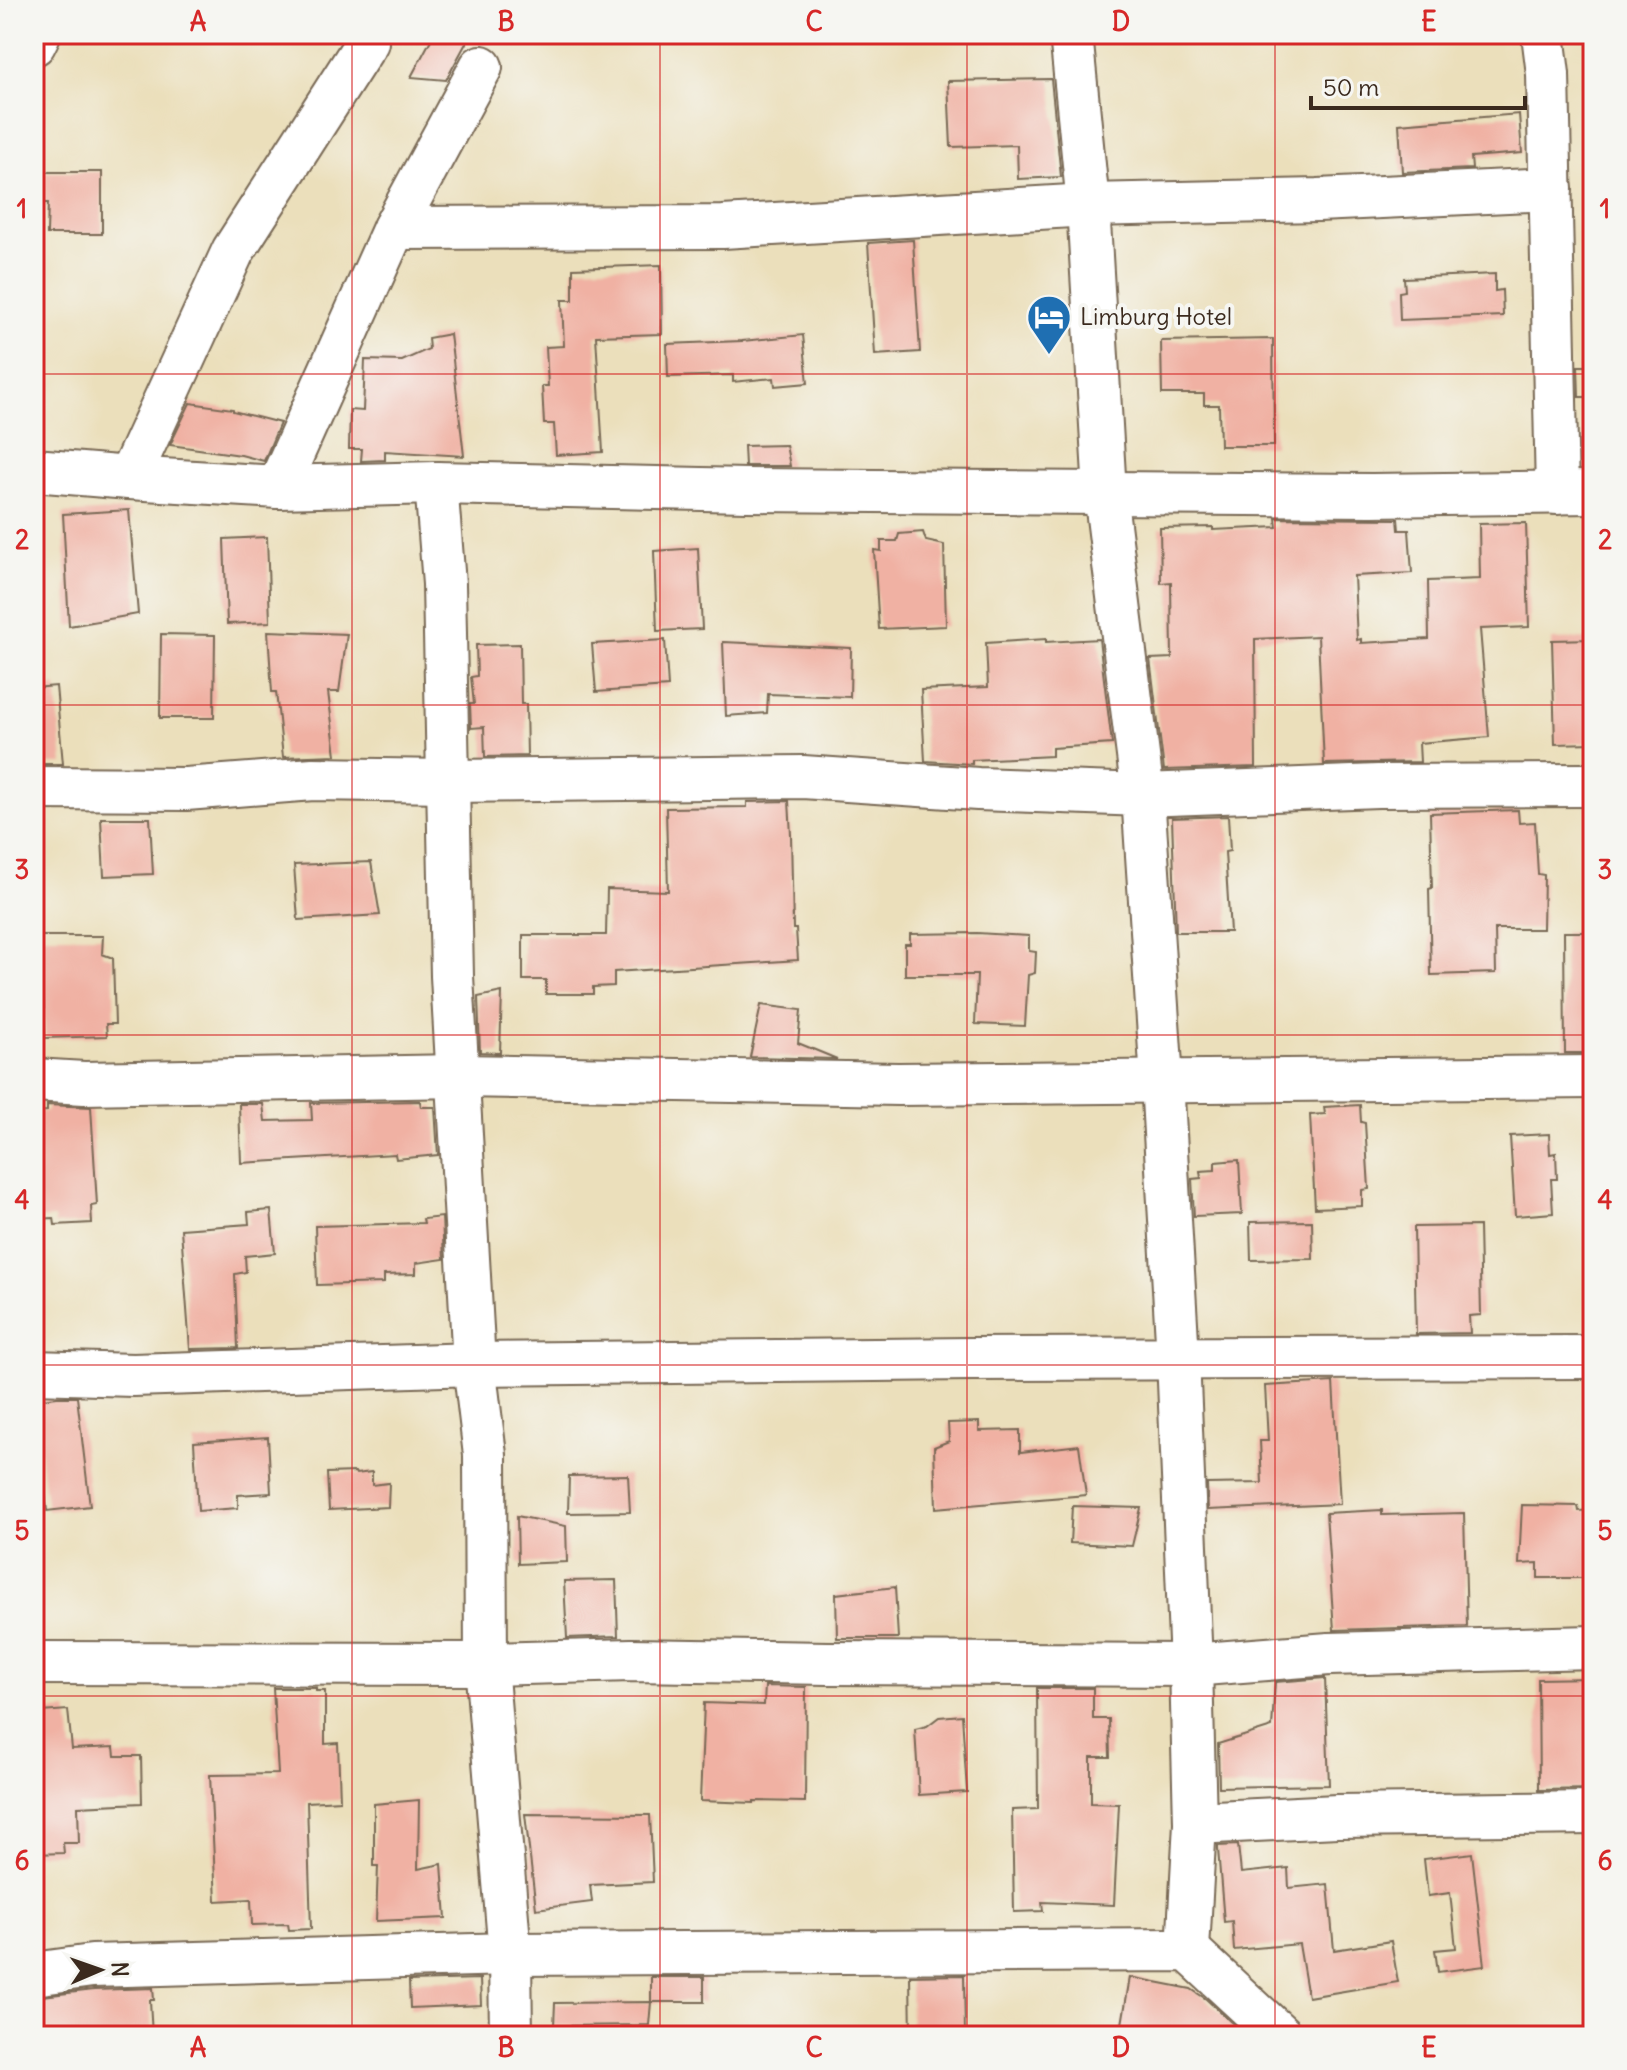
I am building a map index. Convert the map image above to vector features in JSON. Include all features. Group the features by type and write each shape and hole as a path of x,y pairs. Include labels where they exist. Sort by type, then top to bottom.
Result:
{"street":[{"path":"34,44 39,34"},
{"path":"1071,34 1088,205 1105,493 1143,795 1162,1081 1191,1665 1195,1823 1188,1950"},
{"path":"34,470 278,487 436,483 1105,493 1372,495 1575,492 1551,189 1548,74 1543,34"},
{"path":"129,478 233,251 367,42"},
{"path":"278,487 394,228 481,67"},
{"path":"394,228 723,227 1088,205 1318,200 1551,189"},
{"path":"436,483 444,584 452,976 474,1364 485,1455 486,1664 510,1954 511,2036"},
{"path":"34,788 186,789 313,779 448,781 803,777 978,789 1143,795 1378,786 1593,785"},
{"path":"34,1080 84,1083 458,1076 898,1084 1593,1077"},
{"path":"34,1372 133,1375 474,1364 1593,1357"},
{"path":"34,1663 486,1664 631,1660 1191,1665 1329,1654 1593,1647"},
{"path":"1195,1823 1352,1816 1593,1813"},
{"path":"34,1974 92,1966 510,1954 1188,1950 1281,2036"}],"building":[{"path":"434,34 471,34 446,80 411,77"},
{"path":"1051,79 1061,177 1018,179 1017,145 951,147 948,81"},
{"path":"1519,114 1522,153 1471,157 1472,169 1402,172 1399,124"},
{"path":"37,172 102,172 102,234 47,234 48,203 37,203"},
{"path":"913,240 920,352 875,355 868,243"},
{"path":"661,265 662,334 596,336 603,452 556,455 554,424 544,424 542,386 548,386 546,347 564,346 562,300 573,300 573,268"},
{"path":"1495,274 1495,291 1502,290 1503,316 1400,320 1399,292 1405,291 1404,278"},
{"path":"450,334 464,456 385,451 385,460 361,461 362,449 349,449 350,410 363,411 365,360 402,361 429,349 428,338"},
{"path":"803,335 808,383 775,386 774,378 733,382 733,375 668,377 667,344"},
{"path":"1273,339 1274,446 1220,446 1219,405 1204,405 1204,394 1162,394 1161,341"},
{"path":"1578,366 1593,366 1593,397 1579,397"},
{"path":"190,403 233,409 280,423 264,461 170,445"},
{"path":"786,445 790,466 745,466 744,446"},
{"path":"129,510 138,614 69,626 63,514"},
{"path":"1276,518 1398,519 1399,530 1409,530 1412,573 1354,576 1357,640 1361,639 1361,643 1429,639 1428,581 1480,579 1479,524 1526,523 1529,627 1480,629 1489,737 1419,743 1420,762 1324,764 1318,636 1255,639 1256,767 1164,770 1150,659 1172,658 1171,582 1161,583 1160,528 1213,527 1213,530 1277,527"},
{"path":"923,532 926,541 944,545 946,626 879,629 874,550 881,551 881,541 897,541 899,534"},
{"path":"267,537 270,622 227,624 224,539"},
{"path":"698,548 702,629 657,631 654,551"},
{"path":"268,631 347,634 339,692 328,692 336,755 283,757 276,692 272,692"},
{"path":"161,634 215,635 214,718 160,718"},
{"path":"1046,639 1046,642 1099,639 1112,744 1052,748 1052,756 972,760 972,764 925,761 921,690 988,687 986,643"},
{"path":"1593,639 1593,743 1555,744 1552,640"},
{"path":"665,640 668,687 596,692 592,644"},
{"path":"723,642 851,648 850,697 768,694 767,713 726,716"},
{"path":"520,644 521,704 526,704 527,756 485,757 484,727 471,728 470,704 474,704 471,677 477,676 476,645"},
{"path":"56,686 63,764 34,764 34,688"},
{"path":"789,801 793,929 796,929 798,960 614,972 614,986 593,987 593,994 546,994 546,980 523,980 523,935 606,935 607,889 668,891 666,808 747,807 747,802"},
{"path":"1518,810 1519,823 1535,822 1538,874 1544,875 1543,929 1495,929 1496,973 1431,975 1430,813"},
{"path":"1228,816 1230,851 1225,852 1230,932 1176,932 1172,818"},
{"path":"101,818 150,818 153,874 104,876"},
{"path":"371,862 380,915 298,920 294,865"},
{"path":"1564,932 1593,932 1593,1053 1565,1053"},
{"path":"910,934 1029,936 1029,951 1036,952 1035,973 1028,975 1025,1026 975,1024 977,975 905,975 905,944 910,944"},
{"path":"34,936 103,936 102,954 113,958 115,1024 106,1024 107,1036 45,1038 43,997 34,998"},
{"path":"502,992 500,1053 480,1052 478,997"},
{"path":"761,1005 801,1010 798,1043 837,1059 750,1057"},
{"path":"420,1101 421,1107 435,1107 438,1155 396,1159 395,1154 241,1163 239,1104 263,1104 265,1121 312,1120 311,1103"},
{"path":"47,1105 91,1107 97,1205 91,1206 92,1223 55,1225 54,1218 34,1219 34,1112 47,1111"},
{"path":"1360,1105 1361,1122 1365,1123 1369,1189 1362,1190 1362,1206 1315,1208 1310,1115 1325,1114 1324,1107"},
{"path":"1549,1134 1550,1154 1556,1153 1557,1179 1551,1179 1553,1213 1515,1216 1510,1136"},
{"path":"1239,1160 1242,1214 1194,1216 1192,1179 1201,1178 1200,1171 1215,1170 1215,1162"},
{"path":"271,1210 275,1253 245,1256 246,1272 235,1274 238,1348 190,1349 181,1229 249,1224 248,1212"},
{"path":"442,1217 444,1259 416,1263 416,1274 384,1275 384,1283 317,1285 315,1226 424,1223 423,1219"},
{"path":"1312,1221 1313,1259 1251,1260 1250,1222"},
{"path":"1479,1226 1481,1315 1469,1316 1470,1333 1416,1334 1414,1227"},
{"path":"1333,1382 1340,1504 1208,1510 1207,1484 1262,1483 1260,1441 1268,1441 1265,1386"},
{"path":"77,1397 90,1506 47,1511 34,1400"},
{"path":"979,1422 979,1431 1020,1430 1020,1452 1079,1445 1086,1495 936,1508 934,1447 949,1441 948,1423"},
{"path":"268,1437 271,1493 238,1495 238,1508 198,1511 194,1442"},
{"path":"372,1472 372,1485 389,1483 388,1507 329,1510 327,1473"},
{"path":"628,1475 630,1512 568,1513 569,1476"},
{"path":"1522,1505 1578,1506 1579,1511 1593,1510 1593,1578 1538,1578 1538,1563 1519,1564"},
{"path":"1072,1506 1141,1508 1132,1546 1070,1543"},
{"path":"1382,1510 1382,1515 1464,1513 1467,1626 1334,1630 1326,1513"},
{"path":"517,1516 566,1526 567,1562 518,1564"},
{"path":"616,1580 618,1636 567,1638 564,1581"},
{"path":"895,1587 898,1638 837,1638 836,1594"},
{"path":"1325,1678 1329,1785 1219,1787 1218,1744 1272,1727 1275,1682"},
{"path":"1593,1678 1593,1789 1539,1790 1538,1679"},
{"path":"765,1686 806,1687 805,1802 700,1801 704,1703 764,1705"},
{"path":"273,1688 316,1688 316,1691 325,1691 325,1744 338,1743 340,1800 307,1802 311,1929 289,1930 288,1924 252,1925 251,1899 216,1901 210,1775 278,1774"},
{"path":"1037,1688 1093,1688 1093,1719 1109,1719 1110,1757 1091,1757 1091,1803 1119,1804 1114,1905 1042,1902 1043,1911 1014,1912 1012,1810 1038,1809"},
{"path":"68,1710 72,1749 114,1747 115,1756 141,1756 142,1803 78,1806 79,1843 63,1843 64,1853 34,1854 34,1719 38,1719 41,1712"},
{"path":"962,1715 967,1792 919,1795 915,1729 927,1726 939,1717"},
{"path":"419,1800 418,1869 442,1864 446,1918 376,1921 378,1866 374,1866 374,1804"},
{"path":"525,1814 650,1815 653,1882 590,1885 592,1902 536,1909"},
{"path":"1238,1845 1241,1873 1288,1868 1289,1888 1328,1884 1334,1950 1391,1941 1398,1982 1308,1997 1299,1944 1234,1950 1232,1921 1224,1922 1218,1846"},
{"path":"1472,1853 1485,1966 1438,1972 1435,1950 1456,1948 1450,1893 1428,1896 1424,1859"},
{"path":"964,1975 965,2036 911,2036 910,1976"},
{"path":"651,1977 704,1977 704,2002 651,2002"},
{"path":"1130,1977 1191,1989 1246,2036 1120,2036"},
{"path":"480,1979 481,2005 410,2008 409,1981"},
{"path":"153,1988 154,2000 150,2000 152,2036 34,2036 34,1997 94,1990"},
{"path":"651,2002 649,2025 554,2026 555,2003"}],"place":[{"name":"Limburg Hotel","path":"1049,356"}]}
